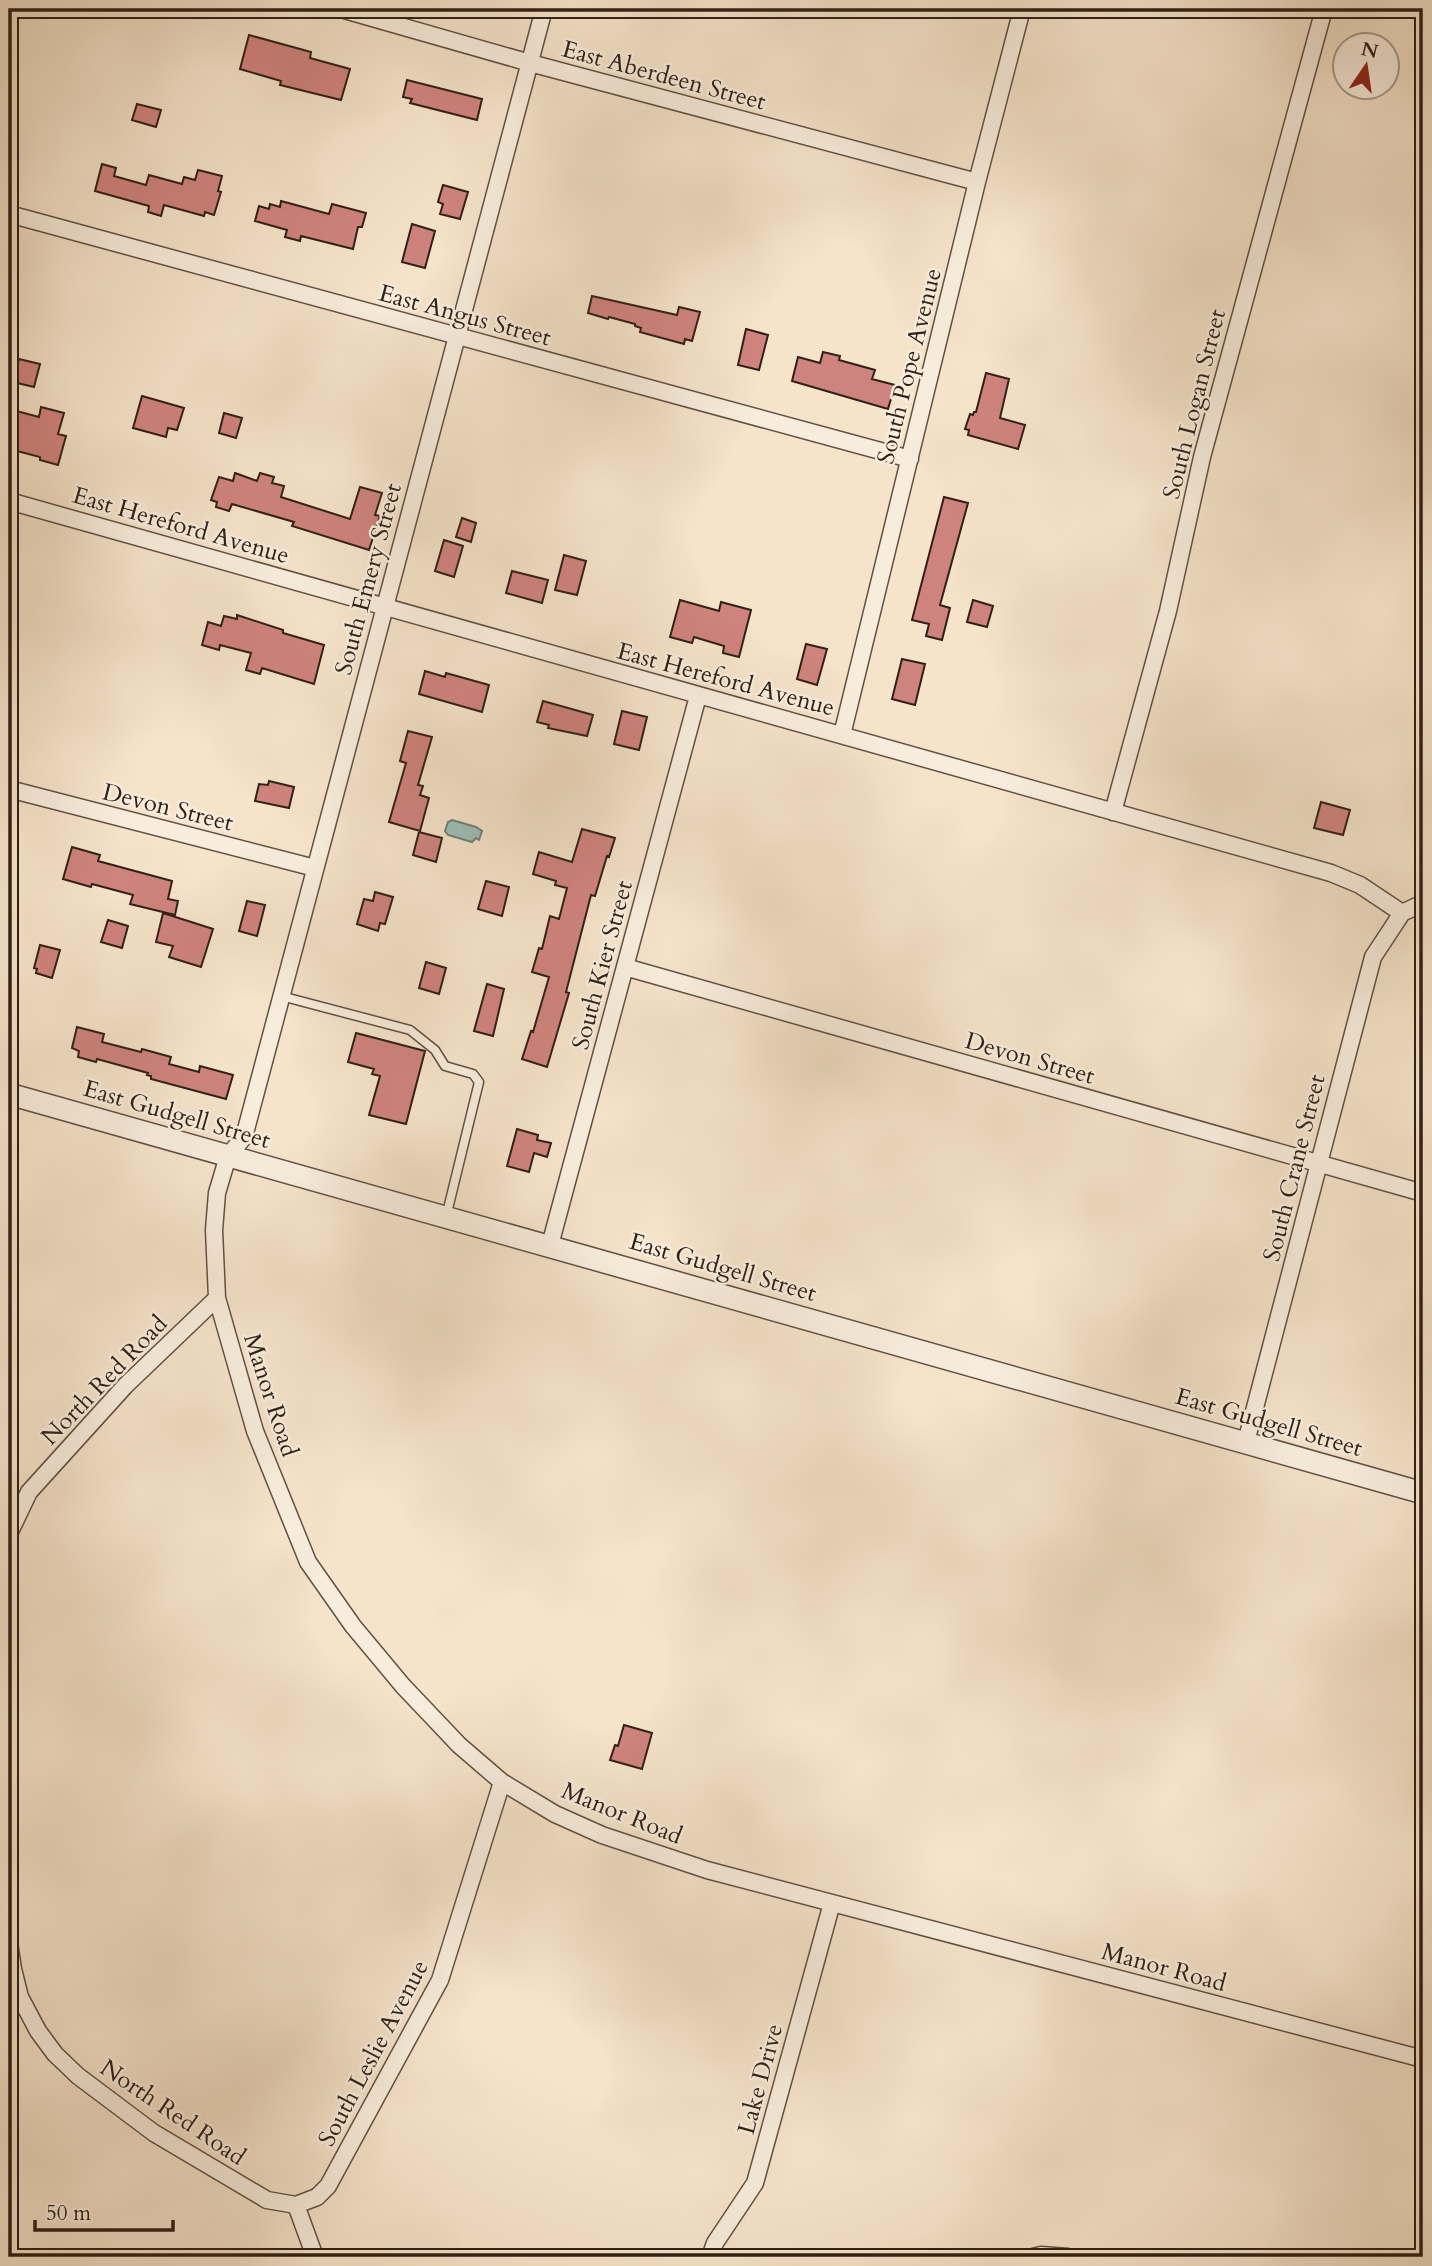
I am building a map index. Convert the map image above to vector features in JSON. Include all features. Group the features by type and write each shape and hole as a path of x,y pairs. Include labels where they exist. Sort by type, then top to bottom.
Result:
{"street":[{"name":"East Aberdeen Street","path":"341,9 977,182"},
{"name":"South Emery Street","path":"228,1156 244,1137 544,9"},
{"name":"South Pope Avenue","path":"842,735 1022,9"},
{"name":"South Logan Street","path":"1113,812 1168,611 1202,457 1324,9"},
{"name":"East Angus Street","path":"9,214 910,459"},
{"name":"East Hereford Avenue","path":"9,501 1331,873 1360,885 1402,913"},
{"name":"South Kier Street","path":"550,1245 698,696"},
{"name":"Devon Street","path":"9,789 315,868"},
{"path":"1402,913 1423,903"},
{"name":"South Crane Street","path":"1246,1442 1373,957 1402,913"},
{"name":"Devon Street","path":"625,967 1423,1193"},
{"name":"East Gudgell Street","path":"9,1094 1423,1493"},
{"name":"Manor Road","path":"228,1156 217,1193 214,1230 217,1298 256,1431 308,1562 353,1626 403,1686 459,1745 502,1782 555,1814 602,1835 707,1870 1423,2059"},
{"name":"North Red Road","path":"9,1534 29,1492 124,1387 217,1298"},
{"name":"South Leslie Avenue","path":"296,2205 317,2197 328,2186 440,1980 502,1782"},
{"name":"Lake Drive","path":"709,2257 715,2242 755,2183 832,1903"},
{"name":"North Red Road","path":"9,1943 20,1997 38,2031 55,2054 78,2076 154,2133 267,2200 296,2205"},
{"path":"296,2205 315,2257"},
{"path":"1033,2257 1068,2257"}],"lane":[{"path":"281,996 410,1030 435,1050 445,1066 472,1074 479,1082 446,1217"}],"water":[{"path":"452,820 482,831 479,840 476,838 472,842 448,835 445,831 448,822"}],"building":[{"path":"249,35 311,52 310,58 350,69 341,100 280,85 281,81 240,69"},
{"path":"407,80 482,99 477,120 410,103 412,99 403,97"},
{"path":"137,104 161,110 156,127 132,120"},
{"path":"102,164 116,168 114,176 146,185 149,175 182,184 184,177 195,180 198,170 222,176 218,191 221,192 214,215 205,212 204,216 164,205 161,216 148,212 149,206 95,191"},
{"path":"443,185 468,192 460,219 440,214 443,204 438,202"},
{"path":"281,201 329,214 332,204 366,213 362,227 358,227 353,249 301,236 300,241 285,237 287,230 255,221 259,206 269,209 270,204 280,207"},
{"path":"412,224 435,231 425,268 402,262"},
{"path":"592,296 677,315 679,307 700,312 692,341 685,339 684,344 640,332 641,328 635,324 588,313"},
{"path":"746,329 768,335 759,370 738,365"},
{"path":"823,352 840,356 839,360 875,370 872,379 895,385 888,409 792,381 798,357 820,363"},
{"path":"19,359 40,364 34,387 13,382"},
{"path":"986,373 1009,379 1000,418 1025,425 1018,449 968,435 969,430 965,429 970,414 976,412"},
{"path":"142,396 184,408 177,430 168,428 166,437 133,428"},
{"path":"41,407 64,413 58,434 66,436 58,465 9,449 9,409 39,417"},
{"path":"224,413 242,418 236,438 219,433"},
{"path":"235,473 257,481 260,473 274,477 272,483 284,486 281,497 350,519 360,487 382,493 375,515 380,516 369,550 292,526 294,522 232,504 229,511 216,507 217,502 211,500 219,477 233,481"},
{"path":"944,497 968,503 940,605 950,608 942,640 926,636 929,624 912,620"},
{"path":"462,518 476,523 471,542 456,537"},
{"path":"444,540 463,546 454,577 435,571"},
{"path":"564,555 586,561 577,595 555,590"},
{"path":"512,571 548,580 542,603 506,593"},
{"path":"680,600 719,611 721,602 751,610 739,657 723,653 724,646 694,637 692,643 670,637"},
{"path":"973,600 993,606 987,627 967,622"},
{"path":"237,615 324,645 314,684 262,668 260,674 246,670 251,653 220,645 219,650 202,645 208,622 221,626 224,616 237,619"},
{"path":"806,644 827,649 817,685 797,679"},
{"path":"902,659 925,664 915,705 892,699"},
{"path":"425,671 445,677 446,673 489,685 482,712 419,694"},
{"path":"543,701 593,715 587,736 548,728 549,725 537,722"},
{"path":"622,711 647,717 639,750 614,744"},
{"path":"408,731 432,737 418,785 423,786 420,795 429,798 420,831 389,822 406,763 400,761"},
{"path":"269,781 294,787 289,808 255,801 259,784 268,785"},
{"path":"1321,802 1350,810 1343,835 1314,828"},
{"path":"582,829 615,838 595,896 591,895 566,992 569,993 547,1067 522,1059 549,977 532,972 539,948 542,949 550,916 559,919 567,888 555,885 556,881 533,874 539,852 572,862"},
{"path":"419,832 442,838 436,862 413,855"},
{"path":"72,847 100,855 98,861 172,881 168,899 178,901 175,915 130,904 133,895 63,879"},
{"path":"486,881 509,887 502,916 478,909"},
{"path":"375,892 393,897 385,924 380,923 378,931 357,924 364,899 373,901"},
{"path":"247,901 265,905 257,936 239,931"},
{"path":"163,913 213,929 201,967 169,957 173,946 156,942"},
{"path":"108,920 128,926 122,948 101,942"},
{"path":"40,945 60,950 52,978 36,973 37,969 34,968"},
{"path":"426,962 446,968 439,994 419,988"},
{"path":"487,984 504,989 493,1036 474,1031"},
{"path":"77,1027 104,1034 102,1042 171,1057 169,1064 199,1072 200,1066 233,1075 226,1099 151,1079 148,1073 97,1059 96,1062 78,1057 79,1051 72,1048"},
{"path":"356,1033 425,1051 406,1124 369,1115 380,1076 372,1074 374,1069 348,1062"},
{"path":"517,1129 538,1135 537,1140 551,1143 547,1157 534,1153 529,1172 507,1166"},
{"path":"624,1725 652,1733 642,1769 610,1760 615,1745 618,1746"}]}
